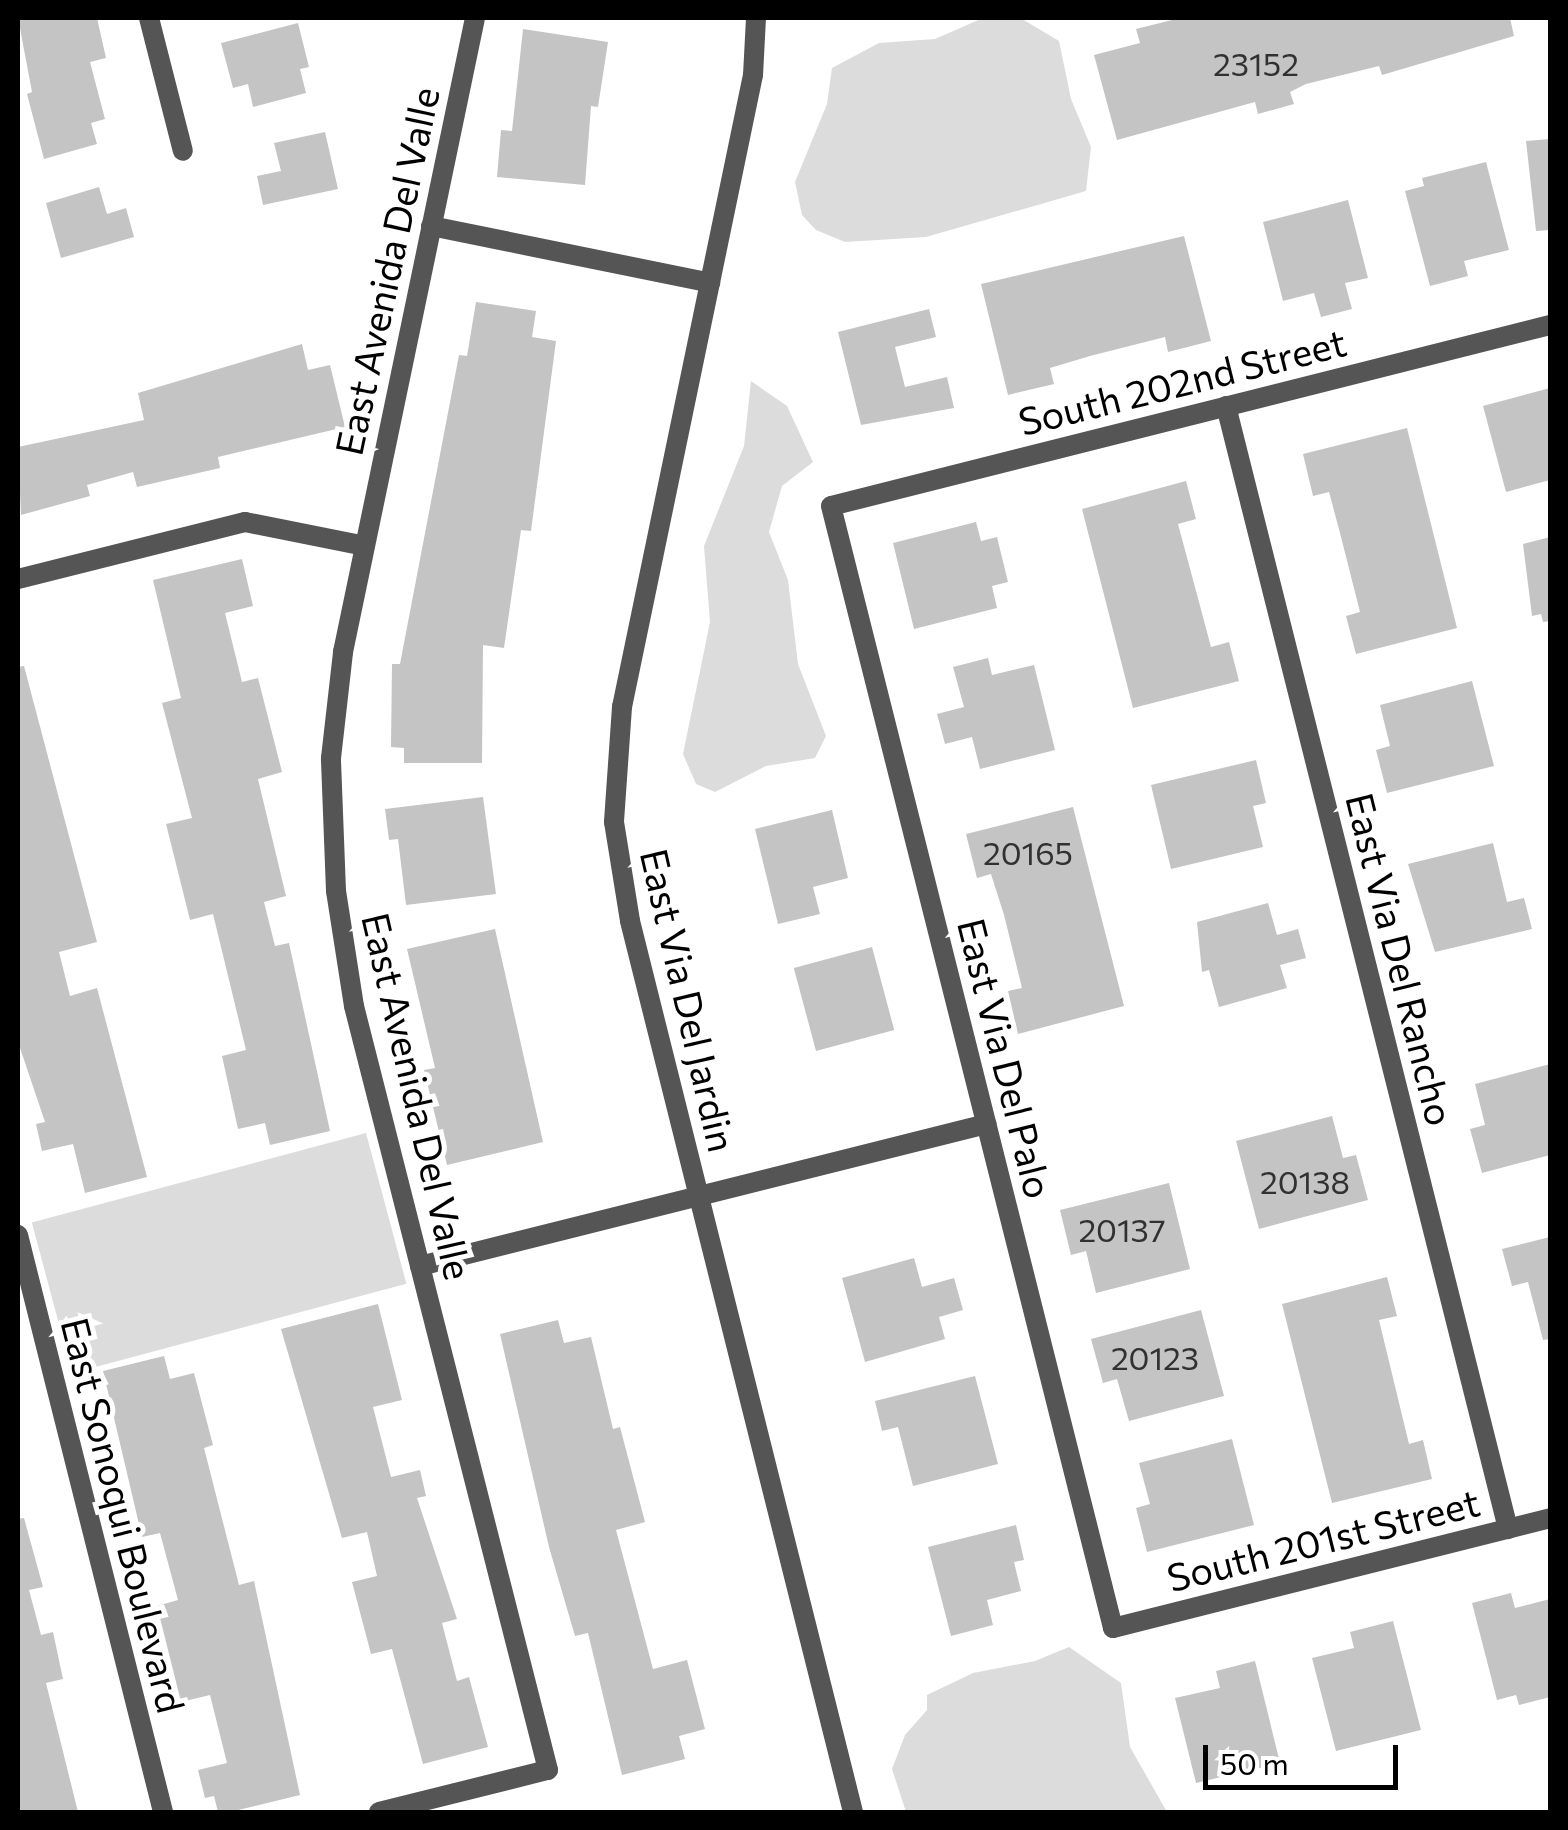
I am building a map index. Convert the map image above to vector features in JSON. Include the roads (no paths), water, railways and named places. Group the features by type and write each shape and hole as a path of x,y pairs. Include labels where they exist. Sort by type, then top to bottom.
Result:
{"street":[{"path":"150,18 183,151"},
{"name":"East Avenida Del Valle","path":"379,1812 548,1770 354,1006 336,892 331,758 343,652 475,18"},
{"name":"East Via Del Jardin","path":"756,18 753,76 622,707 614,822 630,921 852,1812"},
{"path":"431,226 710,283"},
{"name":"South 202nd Street","path":"831,506 1550,325"},
{"name":"East Via Del Rancho","path":"1226,406 1508,1529"},
{"name":"East Via Del Palo","path":"831,506 1112,1628"},
{"path":"18,579 245,522 365,546"},
{"path":"420,1266 986,1124"},
{"name":"East Sonoqui Boulevard","path":"18,1235 163,1812"},
{"name":"South 201st Street","path":"1112,1628 1550,1518"}]}
